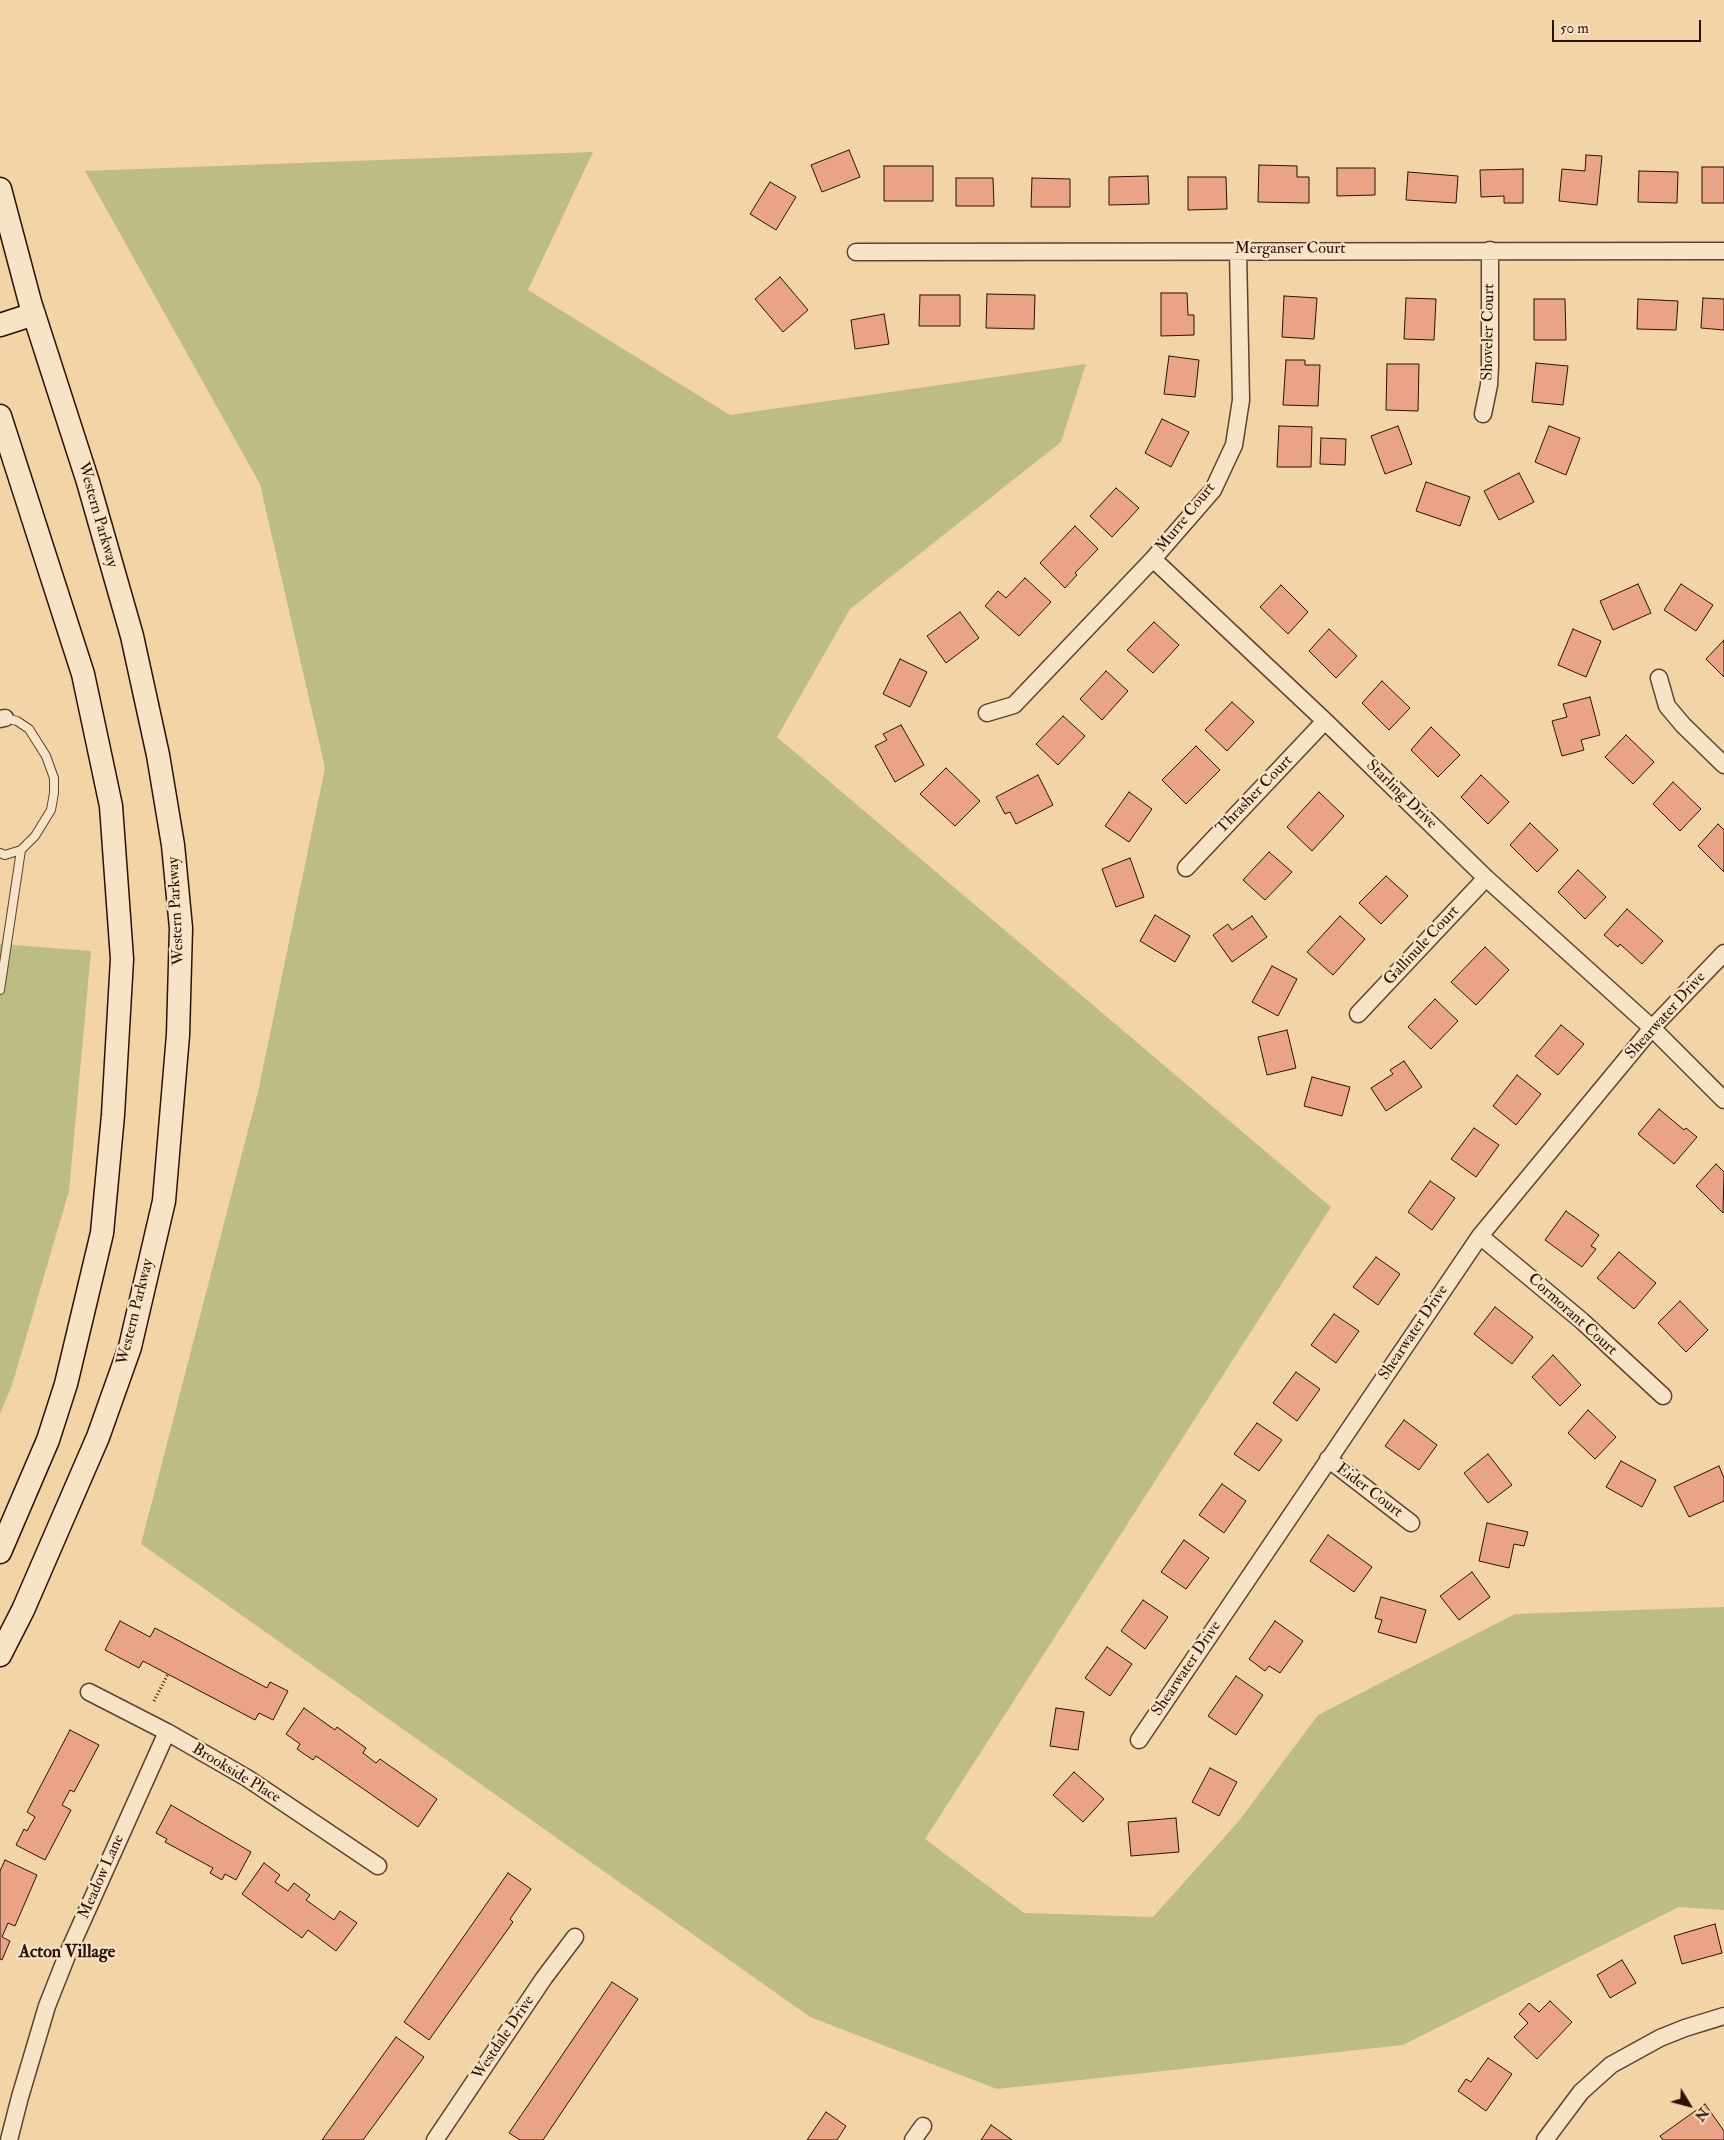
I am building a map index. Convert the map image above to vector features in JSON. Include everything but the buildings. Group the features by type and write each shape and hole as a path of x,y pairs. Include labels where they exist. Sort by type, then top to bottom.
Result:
{"main road":[{"name":"Western Parkway","path":"0,189 34,314 88,482 132,636 158,755 173,845 181,928 178,1035 164,1201 130,1347 98,1437 23,1610 0,1655"},
{"path":"0,325 34,314"},
{"path":"0,416 83,674 111,806 122,959 113,1115 102,1233 63,1393 44,1449 0,1552"}],"street":[{"name":"Merganser Court","path":"856,252 1238,250 1724,251"},
{"name":"Murre Court","path":"987,713 1014,705 1152,559 1213,490 1234,445 1241,400 1238,250"},
{"name":"Shoveler Court","path":"1483,414 1489,385 1490,367 1490,250"},
{"name":"Starling Drive","path":"1152,559 1325,721 1486,878 1652,1028 1724,1100"},
{"path":"1659,678 1667,706 1683,725 1724,765"},
{"name":"Thrasher Court","path":"1186,868 1325,721"},
{"name":"Gallinule Court","path":"1358,1014 1486,878"},
{"name":"Shearwater Drive","path":"1139,1740 1480,1236 1652,1028 1724,953"},
{"name":"Cormorant Court","path":"1480,1236 1582,1321 1663,1396"},
{"name":"Eider Court","path":"1328,1459 1411,1523"},
{"name":"Brookside Place","path":"89,1692 167,1732 247,1778 378,1866"},
{"name":"Meadow Lane","path":"9,2140 48,2006 64,1962 167,1732"},
{"name":"Westdale Drive","path":"435,2140 544,1978 574,1937"},
{"path":"1545,2140 1581,2092 1612,2065 1660,2038 1724,2016"},
{"path":"913,2140 923,2126"}],"lane":[{"path":"0,853 5,855 21,850 35,836 51,810 54,778 46,756 29,729 17,722 2,718"},
{"path":"0,990 21,850"}],"path":[{"path":"154,1701 168,1674"}],"shaded area":[{"path":"593,152 528,290 730,415 1086,364 1061,442 850,609 777,737 1331,1207 925,1839 1024,1913 1153,1917 1238,1822 1318,1715 1515,1614 1724,1607 1724,1910 1679,1907 1403,2045 997,2089 810,2017 141,1544 258,1092 325,768 260,484 85,171"},
{"path":"0,944 91,951 69,1191 12,1385 0,1414"}],"district":[{"name":"Acton Village","path":"67,1953"}]}
